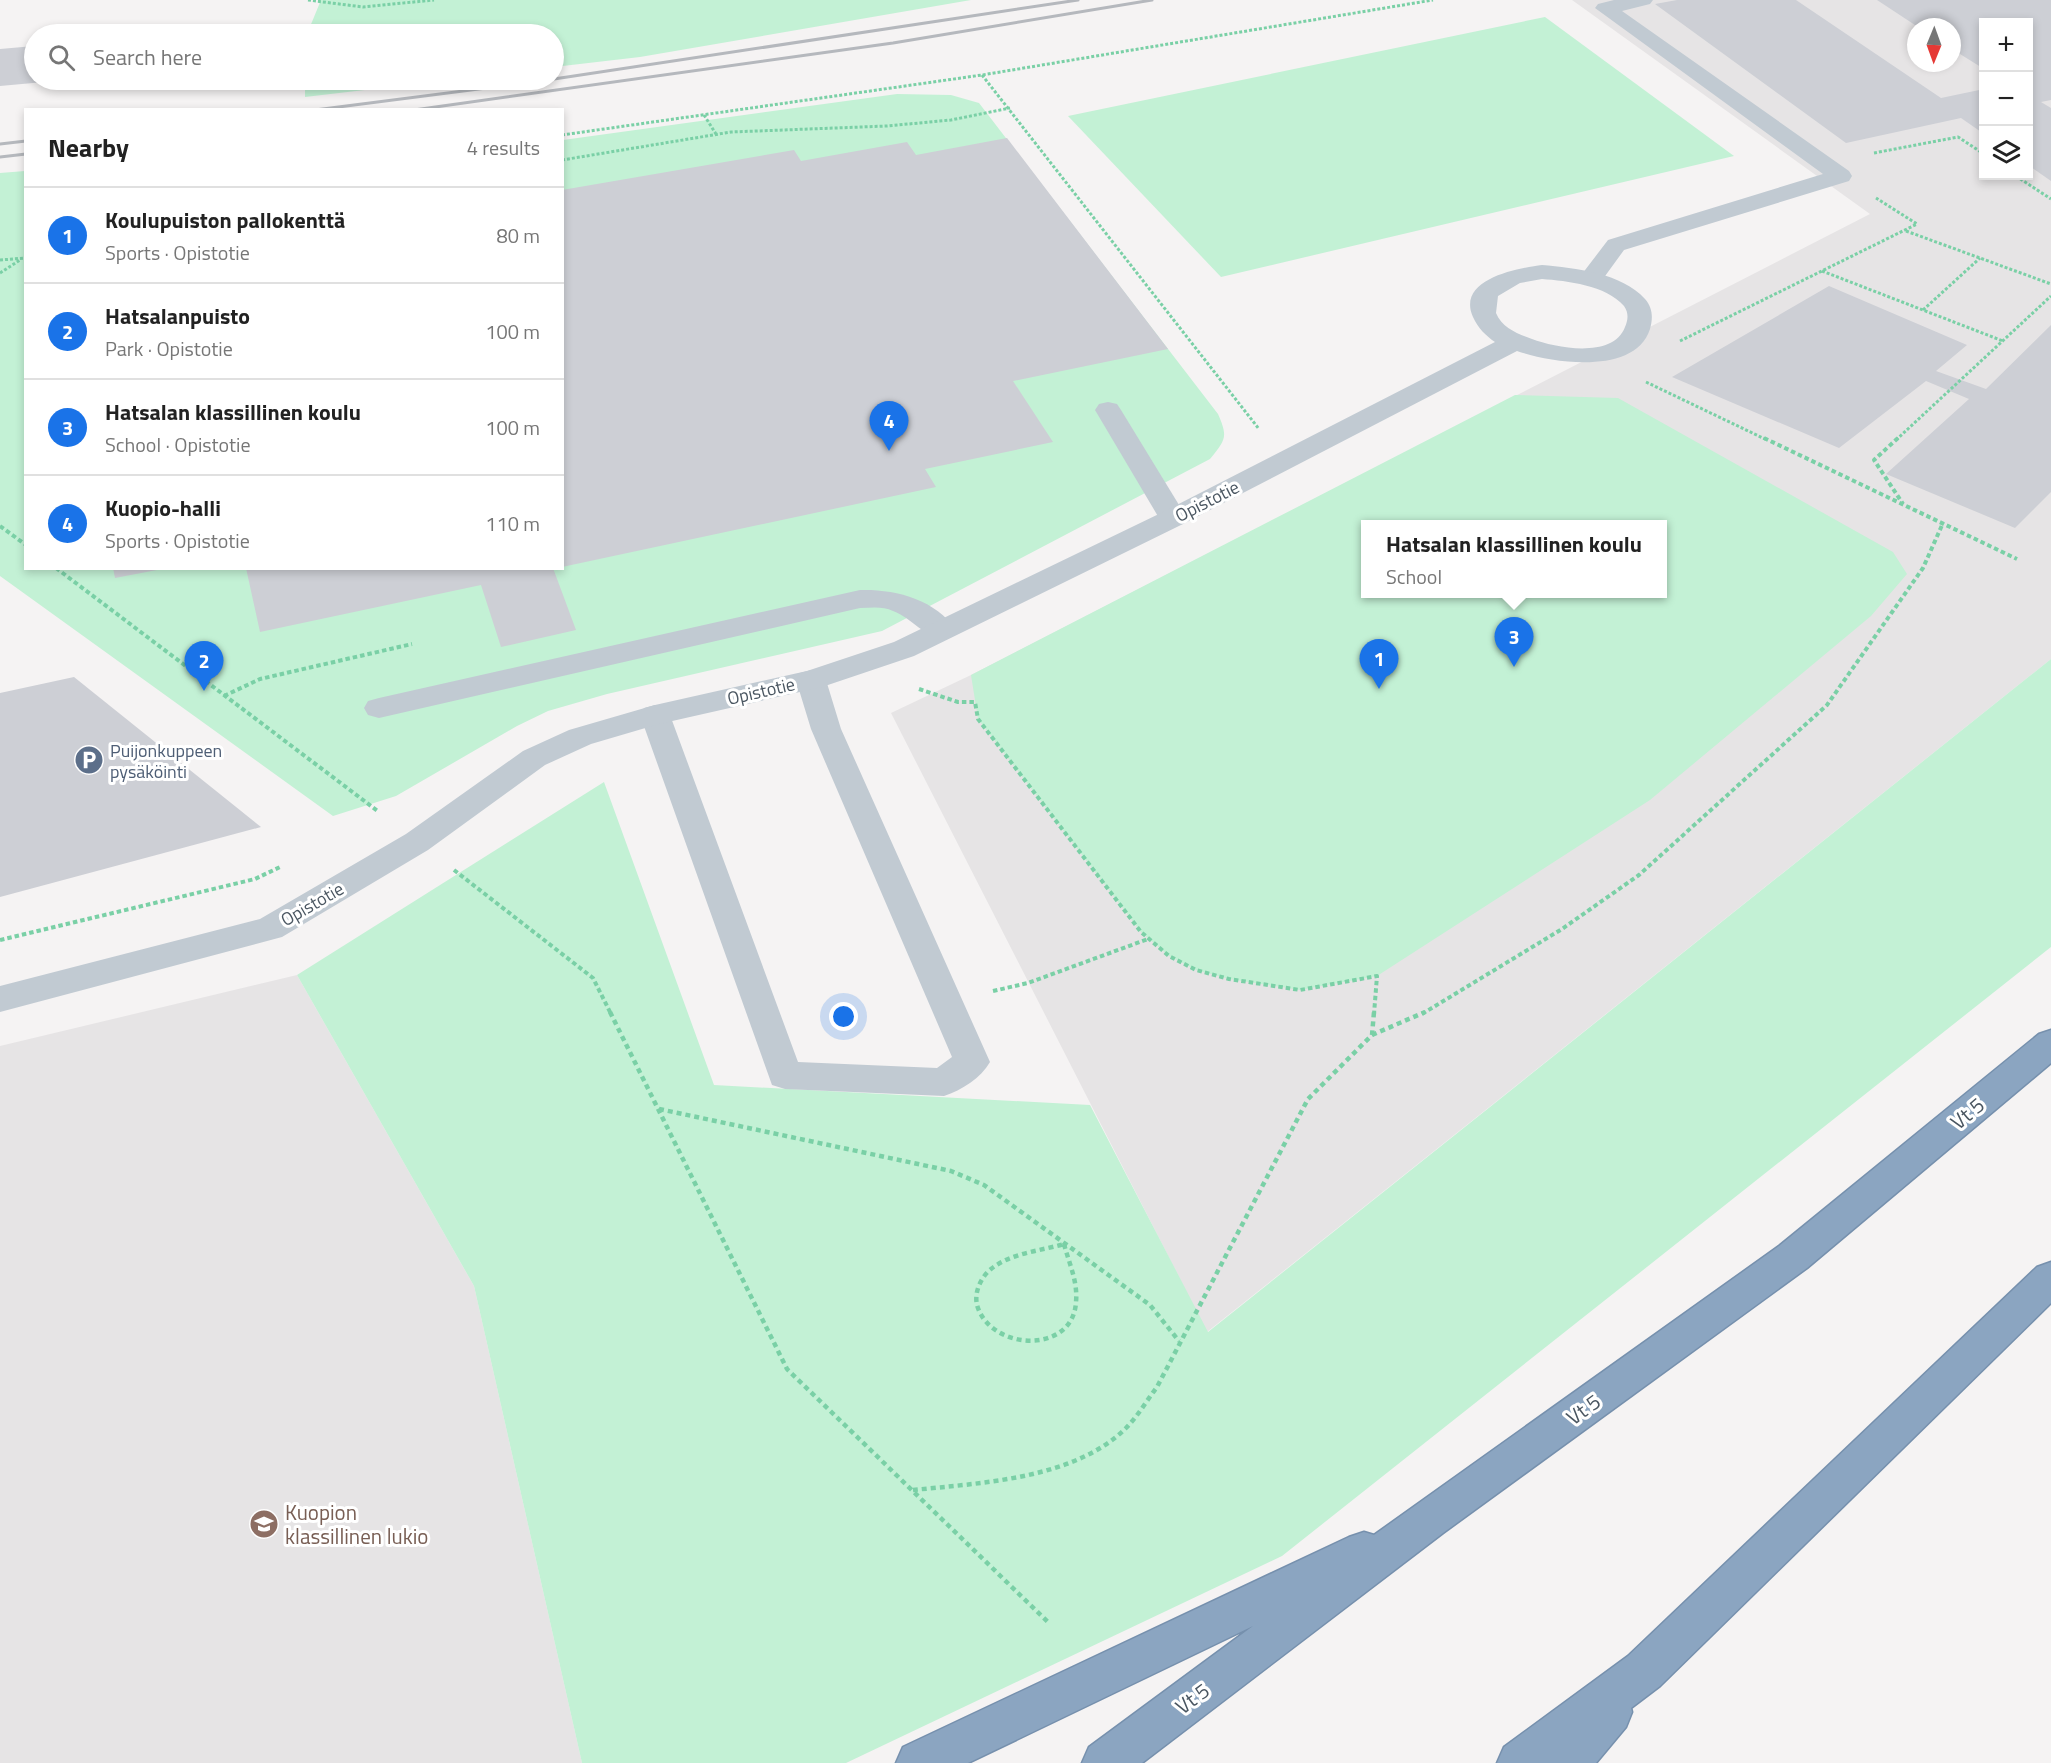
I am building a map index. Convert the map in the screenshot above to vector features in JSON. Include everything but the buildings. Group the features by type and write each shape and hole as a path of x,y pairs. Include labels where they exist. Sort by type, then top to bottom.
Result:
{"highway":[{"name":"Vt 5","path":"1105,1763 1428,1521 1793,1257 2051,1044"},
{"path":"1567,1763 1644,1671 2051,1278"},
{"path":"919,1763 1428,1521"},
{"path":"1520,1763 1644,1671"}],"street":[{"path":"1643,0 1605,8 1832,170"},
{"path":"1591,278 1616,245 1832,170"},
{"path":"1542,272 1591,278 1612,286 1628,297 1638,309 1641,322 1635,334 1624,344 1605,351 1559,354 1514,342 1496,331 1485,318 1482,305 1487,292 1500,282 1519,275 1542,272"},
{"name":"Opistotie","path":"0,999 270,928 417,842 534,758 580,737 655,715 811,680 904,649 1173,518 1514,342"},
{"path":"1108,410 1173,518"},
{"path":"379,708 860,599 881,597 904,602 941,630"},
{"path":"655,715 785,1075 944,1082 972,1062 826,729 811,680"}],"path":[{"path":"308,0 363,7 434,0"},
{"path":"564,135 982,75 1433,0"},
{"path":"982,75 1264,436"},
{"path":"564,160 716,134 887,126 951,120 1010,108"},
{"path":"704,115 716,134"},
{"path":"1832,170 1958,137 1979,151"},
{"path":"1674,344 1917,224 1832,170"},
{"path":"2022,180 2051,199"},
{"path":"1905,230 2051,284"},
{"path":"1923,310 1980,258"},
{"path":"0,273 24,259"},
{"path":"0,260 20,260"},
{"path":"1822,271 2003,341"},
{"path":"1903,504 1874,460 2051,296"},
{"path":"1605,351 1621,370 2017,559"},
{"path":"912,1490 999,1481 1041,1473 1104,1446 1127,1427 1157,1387 1179,1341 1266,1183 1308,1099 1372,1035 1415,1018 1562,929 1639,875 1707,815 1827,705 1893,614 1923,568 1943,523"},
{"path":"0,526 24,544"},
{"path":"59,570 594,978 788,1369 1049,1623"},
{"path":"224,696 276,674 412,644"},
{"path":"916,688 958,702 975,702 978,719 1141,932 1168,956 1196,970 1229,979 1300,990 1377,976 1372,1035"},
{"path":"946,1002 1028,983 1149,939"},
{"path":"659,1108 951,1171 984,1185 1150,1305 1179,1341"},
{"path":"1064,1244 1077,1299 1074,1313 1067,1325 1055,1335 1024,1342 993,1333 982,1322 977,1309 976,1294 981,1281 991,1269 1005,1261 1064,1244"}],"shaded area":[{"path":"1572,0 2051,0 2051,659 1207,1332 891,713 971,675 1870,214"},
{"name":"Kuopion klassillinen lukio","path":"297,975 474,1286 582,1763 0,1763 0,1046"}],"green space":[{"path":"321,0 971,0 640,57 564,66 564,24 311,24"},
{"path":"1545,17 1734,156 1221,277 1068,116"},
{"path":"305,90 365,90 305,97"},
{"path":"897,94 951,95 979,103 1218,414 1224,438 1210,459 882,631 607,694 548,711 517,726 396,796 333,816 0,576 0,173 24,171 24,570 564,570 564,140"},
{"path":"1515,395 1618,398 1893,552 1907,574 1871,616 1650,800 1377,976 1300,990 1229,979 1196,970 1169,956 1141,932 978,719 971,675"},
{"path":"2051,659 2051,947 1282,1556 846,1763 582,1763 474,1286 297,975 604,782 714,1085 1090,1105 1208,1332"}],"railway":[{"path":"564,77 1078,0"},
{"path":"564,89 893,43 1152,0"},
{"path":"331,108 472,90"},
{"path":"428,108 557,90"},
{"path":"0,144 24,141"},
{"path":"0,157 24,154"}],"place":[{"name":"Kuopio-halli","path":"889,451"},
{"name":"Hatsalan klassillinen koulu","path":"1514,667"},
{"name":"Koulupuiston pallokenttä","path":"1379,689"},
{"name":"Hatsalanpuisto","path":"204,691"},
{"name":"Puijonkuppeen pysäköinti","path":"89,760"},
{"name":"Kuopion klassillinen lukio","path":"264,1524"}]}
